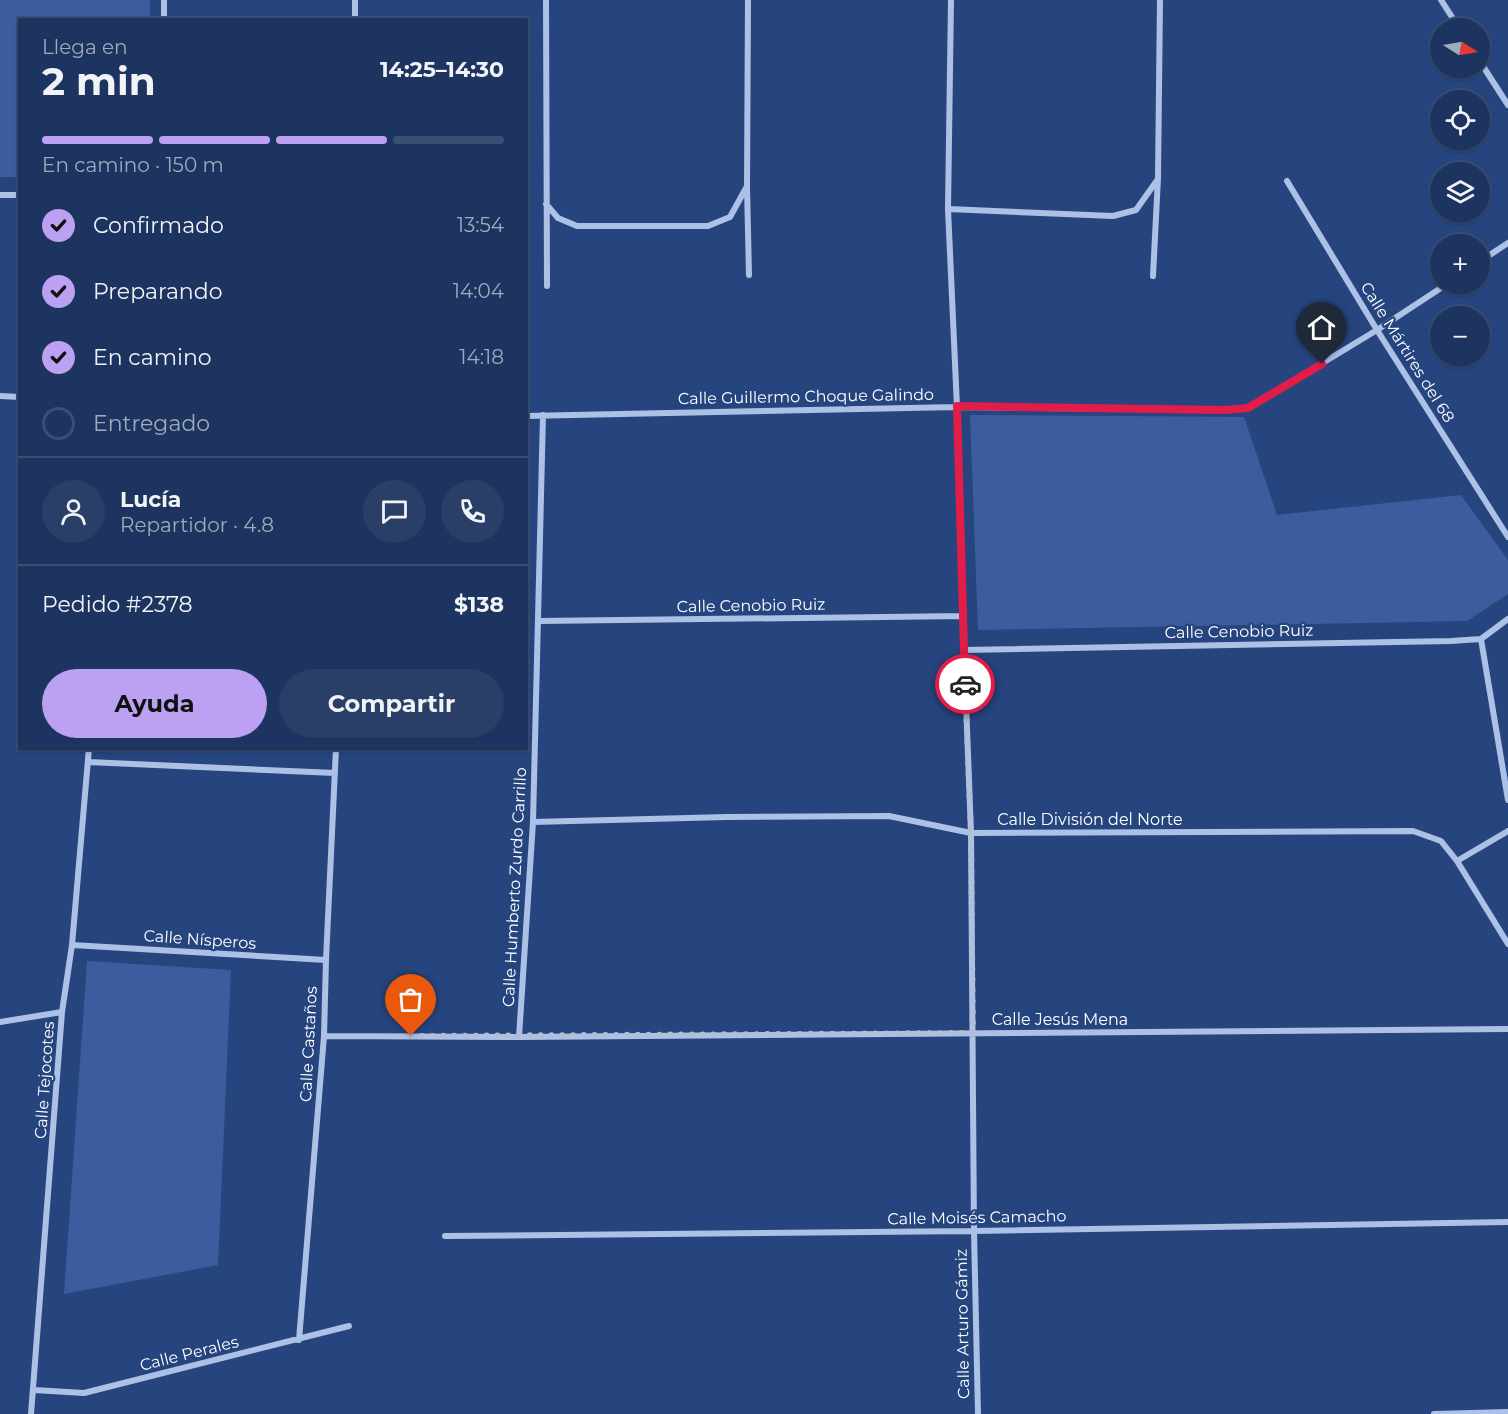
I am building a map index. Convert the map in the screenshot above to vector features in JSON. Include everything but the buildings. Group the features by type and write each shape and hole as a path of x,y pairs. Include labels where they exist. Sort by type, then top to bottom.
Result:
{"street":[{"path":"164,0 164,18"},
{"path":"355,0 355,18"},
{"path":"546,0 547,286"},
{"path":"748,0 749,275"},
{"name":"Calle Arturo Gámiz","path":"951,0 948,209 971,833 978,1414"},
{"path":"1153,276 1158,178 1160,0"},
{"path":"1441,0 1453,18"},
{"path":"1490,77 1508,105"},
{"path":"948,209 1113,216 1136,210 1158,178"},
{"name":"Calle Mártires del 68","path":"1287,181 1377,330 1508,537"},
{"path":"546,203 558,218 578,226 708,226 730,217 747,187"},
{"path":"0,195 18,195"},
{"path":"1490,255 1508,243"},
{"name":"Calle Guillermo Choque Galindo","path":"528,416 957,406 1225,410 1248,408 1432,294"},
{"path":"0,396 18,397"},
{"name":"Calle Humberto Zurdo Carrillo","path":"519,1036 533,822 543,415"},
{"name":"Calle Cenobio Ruiz","path":"539,621 964,616"},
{"path":"1508,619 1481,639 1508,800"},
{"name":"Calle Cenobio Ruiz","path":"964,650 1481,639"},
{"name":"Calle Tejocotes","path":"31,1414 62,1012 72,945 88,750"},
{"name":"Calle Castaños","path":"298,1340 324,1036 336,750"},
{"path":"88,762 335,773"},
{"name":"Calle División del Norte","path":"533,822 889,816 971,833 1413,831 1441,841 1457,861 1508,944"},
{"path":"1457,861 1508,831"},
{"name":"Calle Nísperos","path":"72,945 326,960"},
{"path":"0,1022 62,1012"},
{"name":"Calle Jesús Mena","path":"324,1036 1508,1029"},
{"name":"Calle Moisés Camacho","path":"446,1236 974,1231 1508,1222"},
{"name":"Calle Perales","path":"34,1390 84,1393 349,1326"},
{"path":"1434,1414 1508,1412"}],"shaded area":[{"path":"0,0 150,0 150,18 18,18 18,177 0,177"},
{"path":"970,415 1244,417 1277,515 1461,495 1508,560 1508,594 1467,621 978,630"},
{"path":"87,961 231,970 218,1265 64,1294"}],"way so far":[{"path":"411,1036 973,1033 971,833 965,684"}],"route":[{"path":"965,684 957,406 1225,410 1248,408 1322,364"}]}
